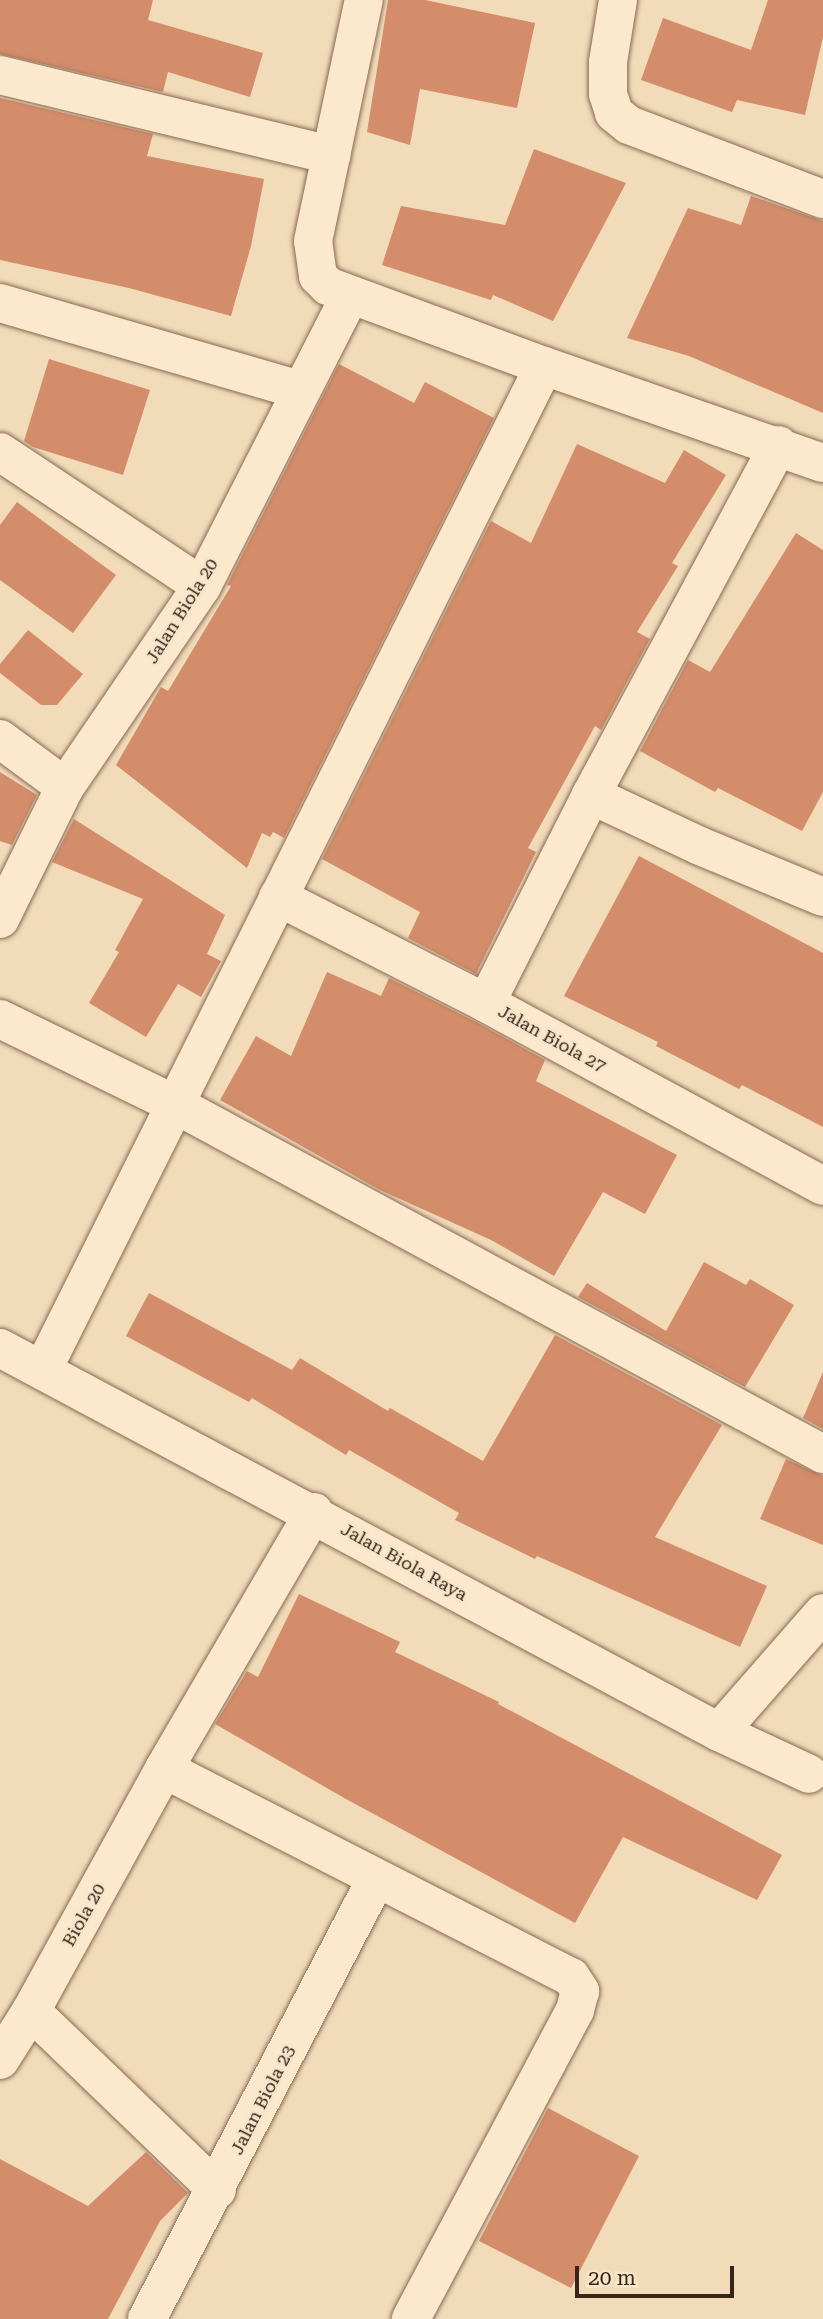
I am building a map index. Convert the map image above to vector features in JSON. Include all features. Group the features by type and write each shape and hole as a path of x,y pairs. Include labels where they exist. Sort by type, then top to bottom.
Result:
{"street":[{"path":"364,0 313,241 314,265 318,276 328,286 350,295 544,366 779,445 823,463"},
{"path":"618,0 608,62 608,94 614,113 629,125 823,199"},
{"path":"0,75 331,155"},
{"name":"Jalan Biola 20","path":"0,919 65,787 202,586 299,390 350,295"},
{"path":"0,303 299,390"},
{"path":"43,1369 544,366"},
{"path":"486,1003 591,795 779,445"},
{"path":"0,452 202,586"},
{"path":"0,739 65,787"},
{"path":"591,795 699,846 823,897"},
{"name":"Jalan Biola 27","path":"278,897 486,1003 823,1186"},
{"path":"0,1019 176,1105 823,1454"},
{"name":"Jalan Biola Raya","path":"0,1348 314,1513 719,1732 809,1774"},
{"name":"Biola 20","path":"0,2060 31,2011 164,1769 314,1513"},
{"path":"719,1732 823,1613"},
{"path":"164,1769 376,1880 571,1977 580,1991 575,2010 411,2319"},
{"name":"Jalan Biola 23","path":"147,2319 217,2190 376,1880"},
{"path":"31,2011 217,2190"}],"building":[{"path":"0,0 153,0 148,20 263,53 250,97 168,72 163,92 0,54"},
{"path":"388,0 425,0 535,23 517,108 420,89 410,145 367,132"},
{"path":"768,0 823,0 823,37 805,115 737,100 732,112 641,80 663,18 751,50"},
{"path":"0,98 153,134 147,156 264,179 251,246 231,316 129,288 0,260"},
{"path":"534,149 626,183 553,321 493,295 491,300 382,265 401,206 505,225"},
{"path":"751,196 823,221 823,413 689,356 627,338 688,208 741,225"},
{"path":"49,359 150,390 123,475 33,447 24,441"},
{"path":"339,364 414,403 425,382 494,418 284,838 273,832 270,837 262,833 247,868 116,765 161,687 168,691 231,586 227,585"},
{"path":"577,444 665,483 684,450 726,475 672,563 678,566 637,632 650,639 601,730 595,726 528,848 536,852 476,974 408,938 420,912 322,859 491,521 531,543"},
{"path":"17,502 116,575 73,633 0,580 0,525"},
{"path":"796,533 823,550 823,792 802,831 718,788 715,792 640,751 688,660 710,672"},
{"path":"28,630 83,674 57,705 41,705 0,673 0,664"},
{"path":"0,772 37,795 12,845 0,841"},
{"path":"74,819 225,915 207,954 221,961 201,997 178,984 146,1037 89,1003 119,952 115,950 143,899 52,862"},
{"path":"639,856 823,953 823,1127 742,1085 739,1089 656,1046 658,1042 564,996"},
{"path":"327,972 381,996 389,978 476,1022 545,1060 536,1081 677,1155 645,1214 603,1192 554,1276 491,1240 380,1190 220,1100 256,1036 291,1056"},
{"path":"704,1262 746,1285 750,1279 794,1305 745,1387 578,1297 587,1283 666,1331"},
{"path":"149,1293 292,1370 300,1358 388,1411 390,1408 483,1461 555,1335 722,1425 655,1537 767,1586 740,1647 537,1556 535,1559 455,1520 459,1513 349,1450 346,1455 252,1398 249,1402 126,1336"},
{"path":"823,1372 823,1429 803,1418"},
{"path":"786,1459 823,1476 823,1545 760,1519"},
{"path":"299,1594 400,1642 395,1652 499,1702 498,1704 782,1855 757,1900 623,1837 575,1923 346,1799 215,1724 247,1671 258,1677"},
{"path":"548,2108 639,2156 571,2288 479,2241"},
{"path":"146,2152 188,2193 160,2221 108,2319 0,2319 0,2159 88,2206"}]}
